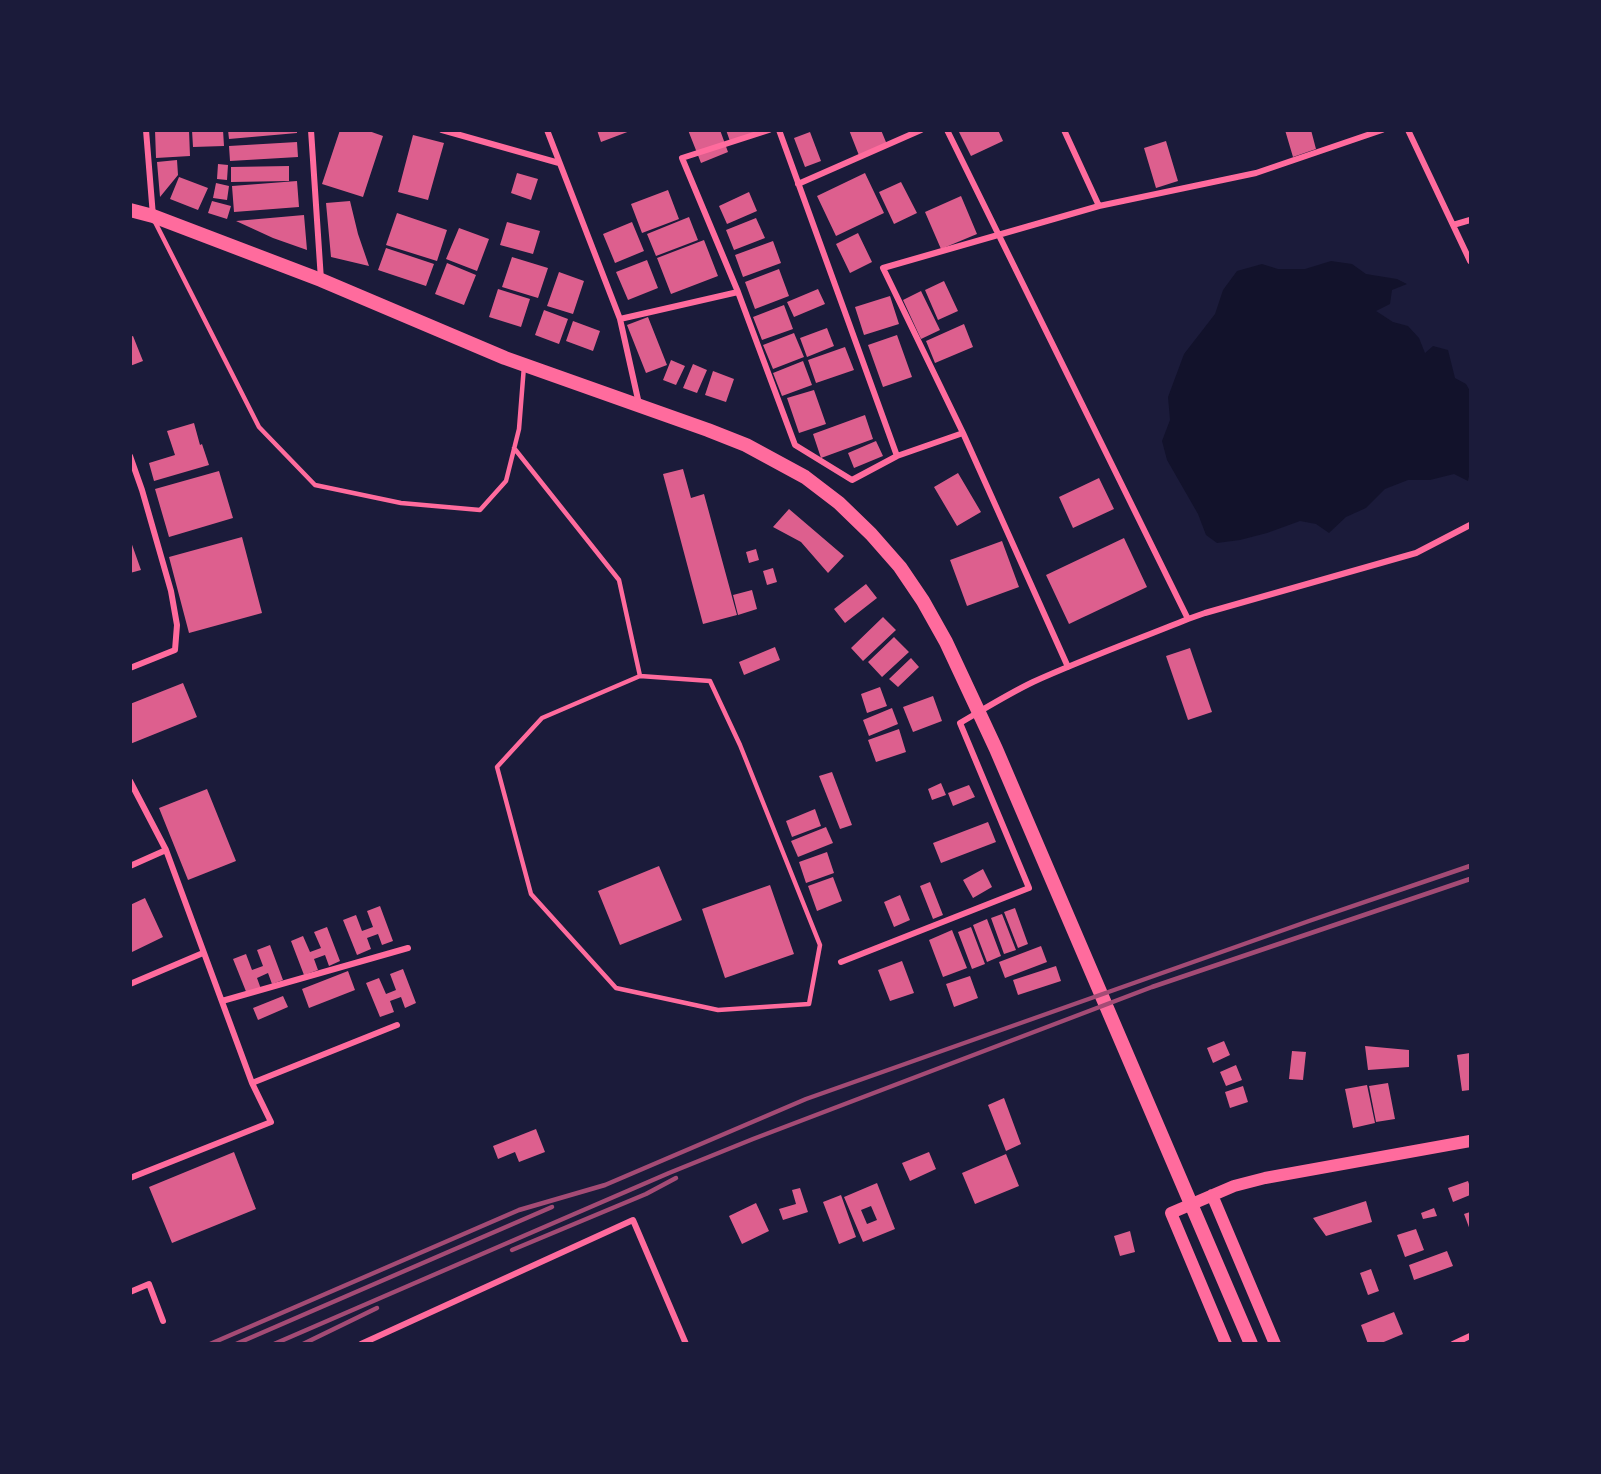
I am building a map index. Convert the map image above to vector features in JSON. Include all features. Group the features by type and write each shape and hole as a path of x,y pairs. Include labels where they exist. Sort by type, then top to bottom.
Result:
{"highway":[{"path":"130,210 153,216 321,280 505,358 746,445 805,477 839,503 871,534 900,567 924,601 946,642 996,749 1251,1344"}],"main road":[{"path":"1226,1344 1171,1213 1234,1186 1265,1178 1470,1141"},
{"path":"1212,1195 1275,1344"}],"street":[{"path":"146,130 153,216"},
{"path":"311,130 321,280"},
{"path":"442,130 559,163"},
{"path":"547,130 620,319 639,405"},
{"path":"769,130 682,158 738,292 795,446 852,480 897,456 963,433"},
{"path":"778,130 897,456"},
{"path":"798,184 921,130"},
{"path":"946,130 1188,619"},
{"path":"1064,130 1100,206"},
{"path":"1068,667 963,433 884,268 1100,206 1256,172 1382,130"},
{"path":"1408,130 1470,261"},
{"path":"1453,225 1470,220"},
{"path":"620,319 738,292"},
{"path":"130,456 171,591 177,625 175,650 130,668"},
{"path":"841,962 1029,888 960,723 998,700 1068,667 1188,619 1416,553 1470,525"},
{"path":"130,781 166,850 252,1083 271,1122 130,1178"},
{"path":"130,866 166,850"},
{"path":"222,1001 408,948"},
{"path":"130,984 203,953"},
{"path":"252,1083 397,1025"},
{"path":"361,1344 633,1220 686,1344"},
{"path":"130,1292 149,1284 163,1321"},
{"path":"1453,1344 1470,1336"}],"lane":[{"path":"153,216 259,426 315,485 401,503 480,510 506,481 519,429 524,364"},
{"path":"514,448 619,580 640,676"},
{"path":"640,676 710,681 740,745 820,945 809,1004 718,1010 616,988 531,894 497,768 542,718 640,676"}],"shaded area":[{"path":"1331,261 1352,264 1366,274 1397,279 1407,284 1392,290 1390,304 1376,311 1393,322 1408,326 1419,338 1425,353 1433,346 1448,350 1455,378 1466,384 1470,391 1468,481 1454,474 1430,480 1408,480 1385,489 1366,508 1346,517 1329,533 1316,524 1300,521 1267,533 1217,543 1206,535 1198,514 1167,460 1162,441 1170,420 1168,397 1184,354 1215,314 1223,290 1237,271 1262,264 1278,269 1305,269"}],"building":[{"path":"155,130 189,130 190,156 156,158"},
{"path":"192,130 223,130 224,146 193,147"},
{"path":"228,130 297,130 297,133 229,139"},
{"path":"340,130 366,130 383,136 363,197 322,184"},
{"path":"597,130 630,130 630,131 601,142"},
{"path":"688,130 720,130 728,152 701,163"},
{"path":"726,130 756,130 757,133 731,144"},
{"path":"849,130 881,130 888,147 860,158"},
{"path":"961,130 998,130 1003,141 971,156 959,132"},
{"path":"1285,130 1311,130 1316,149 1293,157"},
{"path":"810,132 821,161 805,167 794,138"},
{"path":"413,135 444,143 428,200 398,192"},
{"path":"1166,141 1178,181 1156,188 1144,148"},
{"path":"297,142 298,157 230,161 229,146"},
{"path":"177,160 178,175 160,197 157,162"},
{"path":"218,164 228,165 227,180 217,179"},
{"path":"289,166 289,181 231,182 231,167"},
{"path":"517,173 538,179 531,200 511,193"},
{"path":"865,173 884,213 836,236 817,196"},
{"path":"179,177 208,188 198,210 170,199"},
{"path":"297,181 299,207 234,212 232,186"},
{"path":"901,182 917,213 894,224 879,192"},
{"path":"216,183 229,186 227,200 213,198"},
{"path":"668,190 679,219 642,233 631,204"},
{"path":"749,192 757,211 727,224 719,206"},
{"path":"961,196 977,234 941,249 925,212"},
{"path":"212,201 231,206 227,219 208,213"},
{"path":"350,201 369,266 331,257 326,203"},
{"path":"397,213 447,230 437,261 386,245"},
{"path":"304,215 307,250 236,221"},
{"path":"689,217 698,240 656,256 647,234"},
{"path":"756,218 765,238 734,250 726,230"},
{"path":"507,222 540,231 533,254 500,245"},
{"path":"632,222 644,251 615,263 603,234"},
{"path":"459,228 489,239 477,271 446,259"},
{"path":"858,233 872,262 850,273 836,244"},
{"path":"704,240 718,276 671,294 657,258"},
{"path":"773,241 781,263 743,277 735,255"},
{"path":"386,248 434,264 426,286 378,270"},
{"path":"512,257 548,268 538,298 502,287"},
{"path":"647,260 658,288 628,300 616,272"},
{"path":"447,263 476,275 464,305 435,294"},
{"path":"779,269 789,296 755,309 745,282"},
{"path":"559,272 584,281 573,314 547,306"},
{"path":"944,281 958,311 938,320 925,290"},
{"path":"498,289 530,299 521,327 489,317"},
{"path":"818,289 825,304 794,317 787,302"},
{"path":"921,291 940,330 921,339 903,300"},
{"path":"890,296 899,324 864,335 855,307"},
{"path":"784,305 793,329 762,340 753,317"},
{"path":"544,310 568,319 559,344 535,335"},
{"path":"648,317 667,365 646,373 627,325"},
{"path":"573,321 600,331 593,351 566,341"},
{"path":"964,324 973,347 935,363 926,341"},
{"path":"827,328 834,346 807,357 800,338"},
{"path":"794,333 804,357 773,369 763,345"},
{"path":"897,335 912,377 883,387 868,345"},
{"path":"133,336 143,361 130,366 130,337"},
{"path":"845,347 854,370 816,383 808,360"},
{"path":"671,360 685,366 676,385 663,380"},
{"path":"803,361 812,385 782,396 773,373"},
{"path":"693,364 707,370 697,393 683,388"},
{"path":"713,371 734,379 726,402 705,395"},
{"path":"814,390 826,424 799,433 787,398"},
{"path":"865,415 873,439 821,458 813,434"},
{"path":"194,423 209,465 154,481 149,463 175,455 167,431"},
{"path":"876,441 883,456 854,468 848,453"},
{"path":"683,469 691,498 704,494 737,615 703,624 663,474"},
{"path":"219,471 233,518 169,537 155,489"},
{"path":"958,473 981,512 957,526 934,487"},
{"path":"1099,478 1114,509 1073,528 1059,497"},
{"path":"789,509 844,556 828,573 801,542 773,527"},
{"path":"242,537 262,613 189,633 169,557"},
{"path":"1124,538 1147,587 1069,624 1046,575"},
{"path":"130,539 141,570 130,573"},
{"path":"1002,541 1019,587 967,606 950,560"},
{"path":"756,549 759,560 749,563 746,552"},
{"path":"773,568 777,582 767,585 763,571"},
{"path":"866,584 877,598 845,623 834,609"},
{"path":"752,590 757,609 738,615 733,595"},
{"path":"883,617 896,630 863,661 851,648"},
{"path":"894,637 909,652 882,677 868,662"},
{"path":"775,647 780,660 744,675 739,662"},
{"path":"1190,648 1212,712 1188,720 1166,656"},
{"path":"911,658 919,667 898,687 889,679"},
{"path":"183,683 197,717 130,744 130,704"},
{"path":"880,687 887,706 867,713 861,694"},
{"path":"933,696 942,721 913,732 903,707"},
{"path":"892,708 898,724 869,736 863,720"},
{"path":"899,729 906,752 876,762 868,740"},
{"path":"832,772 852,825 840,829 819,776"},
{"path":"941,783 946,795 932,800 928,789"},
{"path":"969,785 975,797 953,806 948,793"},
{"path":"207,789 236,861 188,880 159,808"},
{"path":"815,809 821,826 792,837 786,821"},
{"path":"988,822 996,842 941,863 933,843"},
{"path":"826,827 833,843 798,857 791,841"},
{"path":"827,852 834,873 806,883 799,862"},
{"path":"659,866 682,920 620,945 598,891"},
{"path":"983,869 992,887 973,898 963,880"},
{"path":"833,877 842,901 817,911 808,886"},
{"path":"930,882 943,915 933,919 920,886"},
{"path":"770,885 794,954 725,978 702,909"},
{"path":"900,895 910,920 894,927 884,902"},
{"path":"145,898 163,937 130,953 130,905"},
{"path":"380,906 393,941 382,945 378,934 367,938 371,949 357,955 343,920 356,915 362,931 373,927 367,911"},
{"path":"1015,908 1028,944 1018,948 1004,912"},
{"path":"1002,914 1016,950 1004,954 991,918"},
{"path":"987,919 1001,956 987,962 973,925"},
{"path":"327,927 340,961 329,966 325,955 314,959 318,970 304,975 291,941 303,936 310,952 321,948 314,932"},
{"path":"971,927 985,964 972,969 958,932"},
{"path":"952,930 967,968 943,977 929,940"},
{"path":"270,945 283,980 272,984 268,973 257,978 261,989 247,994 233,959 246,954 252,970 263,966 257,950"},
{"path":"1041,946 1047,962 1005,978 999,962"},
{"path":"902,961 914,993 890,1001 878,970"},
{"path":"1056,966 1061,981 1018,995 1013,980"},
{"path":"403,969 416,1003 405,1008 401,997 390,1001 394,1012 380,1017 366,983 379,978 386,994 396,990 390,974"},
{"path":"348,971 355,990 309,1008 302,989"},
{"path":"970,976 978,998 954,1007 946,984"},
{"path":"283,996 288,1007 258,1020 253,1008"},
{"path":"1224,1041 1230,1055 1213,1063 1207,1048"},
{"path":"1365,1046 1409,1050 1409,1067 1368,1070"},
{"path":"1292,1051 1306,1052 1303,1080 1289,1079"},
{"path":"1470,1053 1470,1090 1462,1091 1457,1055"},
{"path":"1236,1065 1242,1080 1226,1086 1220,1072"},
{"path":"1388,1083 1395,1119 1376,1122 1369,1086"},
{"path":"1367,1085 1375,1123 1353,1128 1345,1089"},
{"path":"1243,1086 1248,1102 1230,1108 1225,1092"},
{"path":"1004,1098 1021,1144 1006,1151 988,1105"},
{"path":"536,1129 545,1152 519,1162 515,1152 498,1159 493,1146"},
{"path":"234,1152 256,1209 172,1243 149,1187"},
{"path":"929,1152 936,1169 910,1181 902,1163"},
{"path":"1006,1154 1019,1186 975,1204 962,1173"},
{"path":"1468,1181 1470,1195 1453,1202 1448,1188"},
{"path":"877,1183 895,1229 863,1242 844,1197","holes":["871,1206 877,1220 867,1224 861,1210"]},
{"path":"800,1188 808,1212 783,1220 779,1209 796,1204 792,1190"},
{"path":"841,1195 856,1237 839,1244 823,1202"},
{"path":"1366,1201 1372,1222 1326,1236 1313,1218"},
{"path":"756,1203 769,1231 742,1244 729,1216"},
{"path":"1434,1208 1437,1216 1423,1219 1421,1213"},
{"path":"1470,1212 1470,1230 1464,1214"},
{"path":"1416,1229 1424,1250 1405,1257 1397,1235"},
{"path":"1130,1231 1135,1252 1120,1256 1114,1236"},
{"path":"1447,1251 1453,1266 1414,1280 1409,1265"},
{"path":"1371,1269 1379,1291 1368,1295 1360,1273"},
{"path":"1394,1312 1403,1334 1379,1344 1368,1344 1361,1325"}],"railway":[{"path":"210,1344 519,1210 605,1185 806,1099 1470,866"},
{"path":"274,1344 753,1139 1152,987 1470,879"},
{"path":"512,1250 646,1194 676,1178"},
{"path":"236,1344 552,1207"},
{"path":"303,1344 377,1308"}]}
